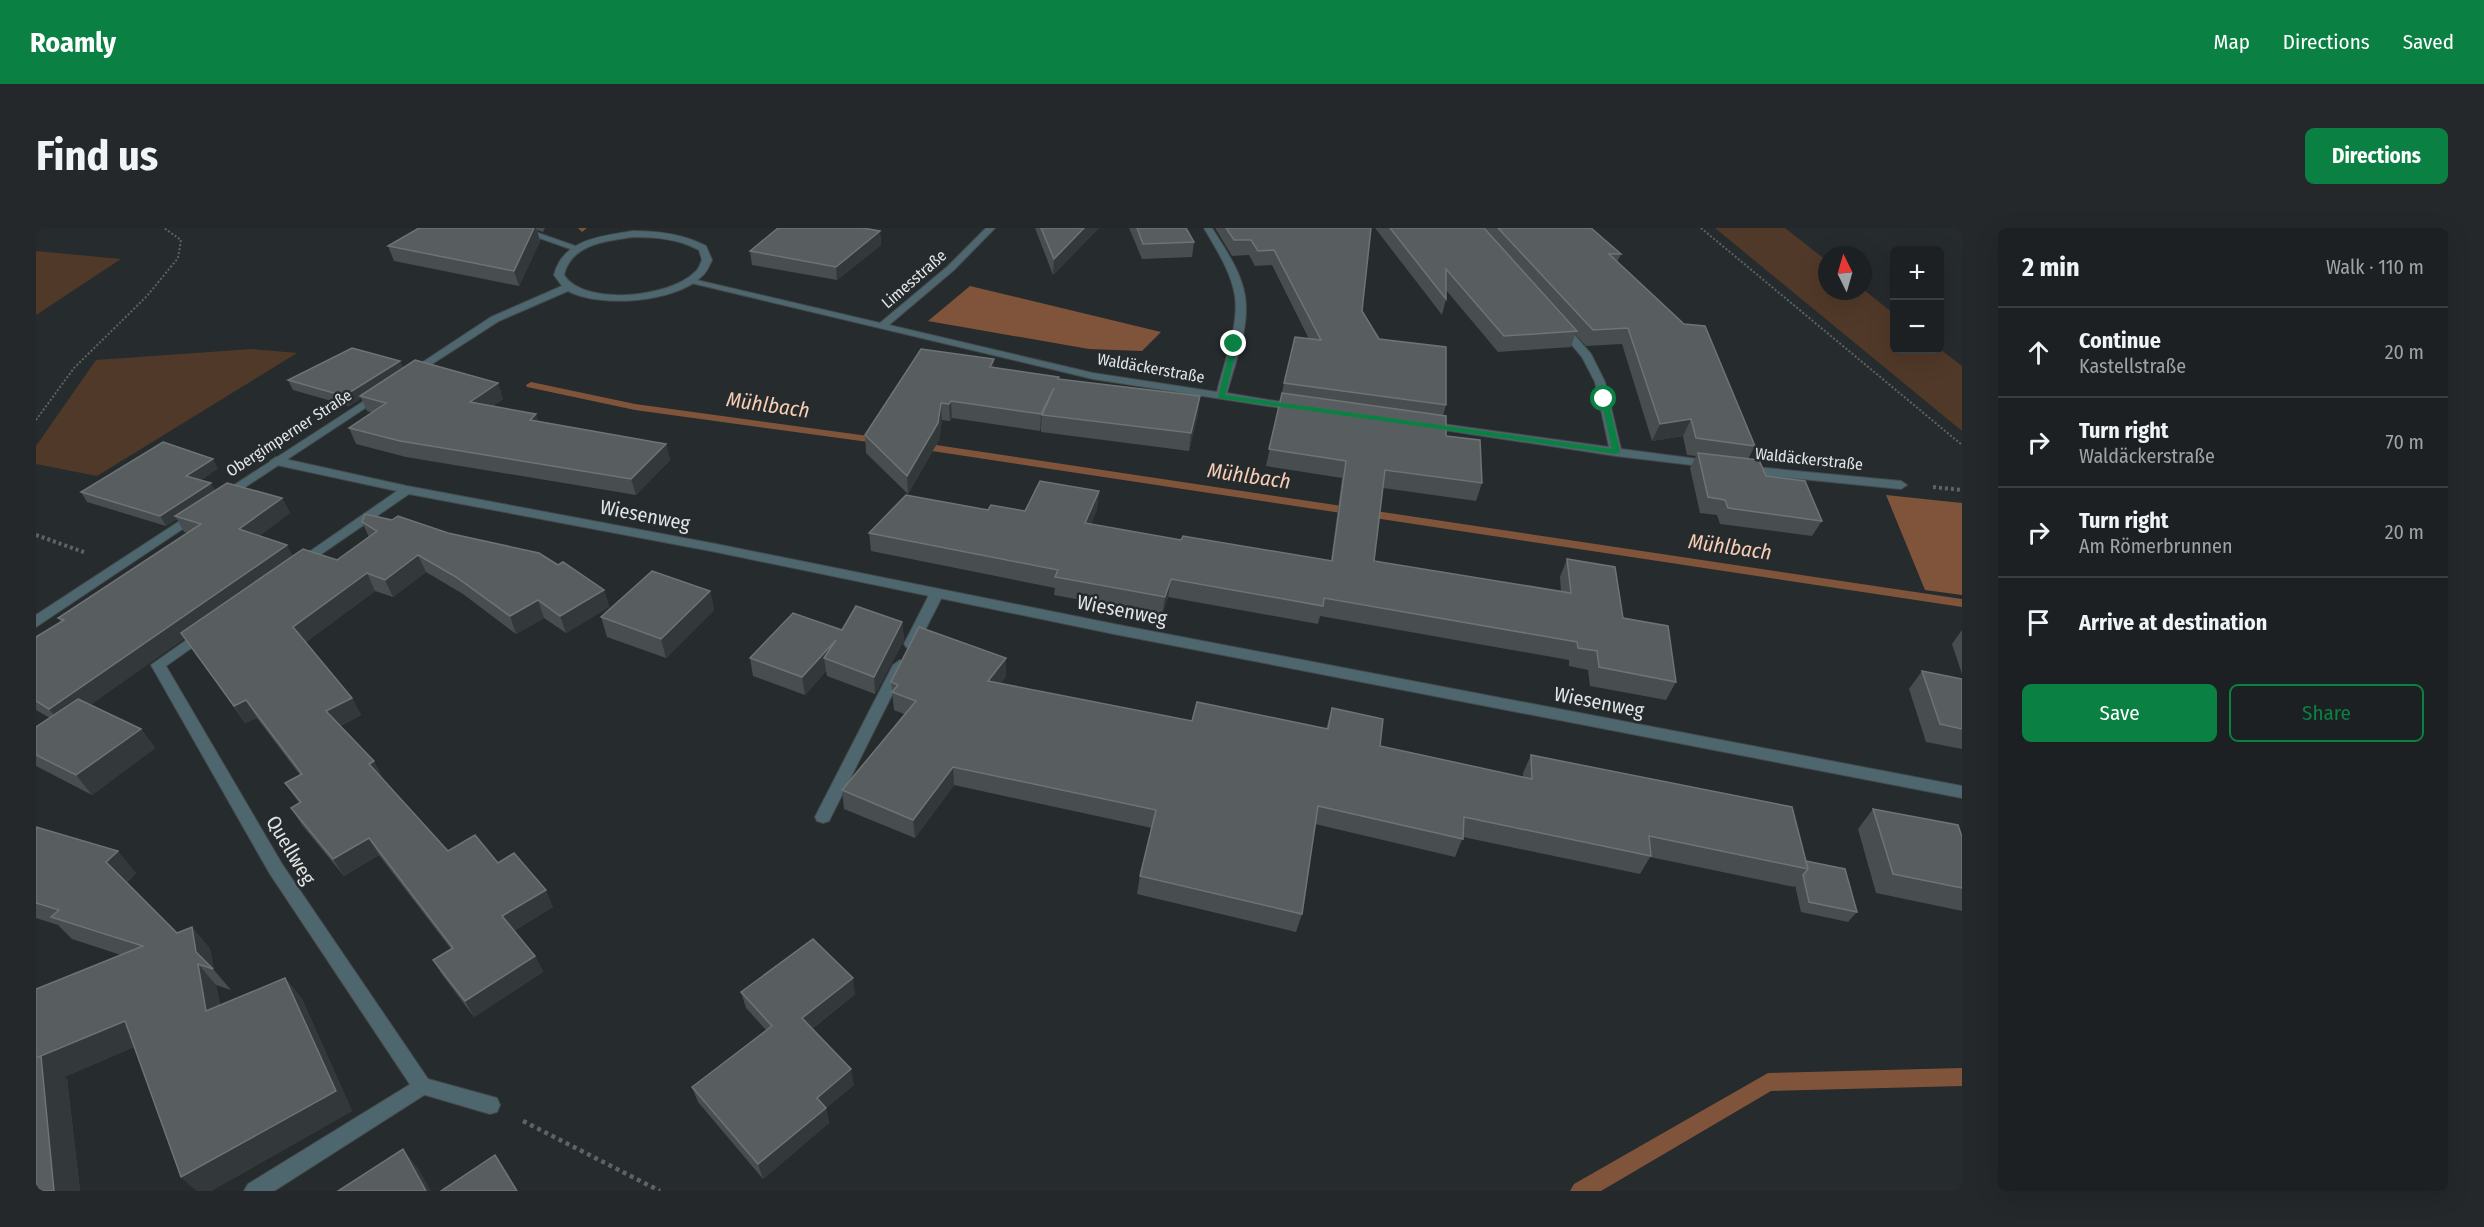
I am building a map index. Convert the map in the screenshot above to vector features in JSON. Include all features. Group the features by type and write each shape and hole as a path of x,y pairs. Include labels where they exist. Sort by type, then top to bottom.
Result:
{"street":[{"path":"515,228 579,249"},
{"name":"Limesstraße","path":"882,326 951,268 991,228"},
{"path":"1208,228 1225,258 1241,297 1234,344 1221,397"},
{"path":"658,231 686,239 703,248 707,260 699,274 688,281 651,295 618,298 589,295 568,287 559,275 563,261 579,249 604,239 658,231"},
{"name":"Waldäckerstraße","path":"688,281 1093,376 1316,410"},
{"name":"Obergimperner Straße","path":"36,622 276,460 495,319 568,287"},
{"path":"1552,315 1587,356 1600,382 1616,452"},
{"name":"Waldäckerstraße","path":"1420,424 1727,467 1901,484"},
{"name":"Wiesenweg","path":"276,460 407,490 716,548 1962,792"},
{"path":"292,571 407,490"},
{"path":"823,817 937,593"},
{"name":"Quellweg","path":"216,624 158,665 276,869 422,1086"},
{"path":"255,1191 422,1086 490,1105"}],"path":[{"path":"36,420 74,368 147,296 178,258 181,240 164,228"},
{"path":"1701,228 1962,444"},
{"path":"36,535 122,565"},
{"path":"490,1105 660,1191"}],"shaded area":[{"path":"1715,228 1785,228 1818,254 1818,300 1872,300 1872,296 1890,311 1890,354 1944,354 1944,352 1962,366 1962,431"},
{"path":"36,251 121,259 36,315"},
{"path":"970,286 1161,332 1142,351 1089,349 928,321"},
{"path":"252,349 297,353 97,476 36,464 36,446 96,360"},
{"path":"1886,495 1962,503 1962,595 1925,590"}],"building":[{"path":"419,228 534,228 514,271 388,246"},
{"path":"778,228 863,228 880,231 836,267 750,251"},
{"path":"1041,228 1084,228 1054,259"},
{"path":"1137,228 1186,228 1194,242 1143,244"},
{"path":"1226,228 1371,228 1362,311 1379,339 1446,347 1446,405 1284,383 1295,337 1321,340 1274,250 1258,251 1251,240 1234,240"},
{"path":"1390,228 1484,228 1577,331 1504,336 1446,269 1446,299"},
{"path":"1498,228 1591,228 1621,254 1609,254 1684,324 1705,326 1755,446 1696,438 1691,419 1660,424 1628,328 1593,330"},
{"path":"352,348 400,361 344,396 288,380"},
{"path":"921,349 994,359 990,367 1059,377 1058,379 1200,396 1191,433 1042,415 1054,388 1041,414 951,401 949,404 941,403 938,423 907,476 865,435"},
{"path":"415,360 498,383 470,402 536,414 530,420 666,444 631,479 400,441 349,428 386,403 360,396"},
{"path":"1282,393 1446,416 1446,436 1480,440 1482,483 1385,470 1374,561 1571,593 1567,559 1615,567 1623,618 1668,626 1676,682 1599,667 1597,651 1578,648 1577,642 1324,598 1323,606 1171,579 1165,597 1055,577 1058,570 869,533 906,495 988,510 991,505 1025,511 1040,481 1099,491 1085,523 1181,540 1183,536 1332,561 1346,461 1269,449"},
{"path":"163,442 213,459 186,476 211,483 160,516 81,492"},
{"path":"1698,453 1759,460 1766,476 1805,481 1822,521 1728,508 1725,500 1708,497"},
{"path":"227,483 282,498 239,529 287,545 49,709 36,701 36,637 64,620 58,618 201,524 175,516"},
{"path":"365,514 392,520 398,516 448,533 539,553 558,565 563,562 604,590 560,616 538,600 510,616 456,577 418,555 385,580 367,573 293,627 352,698 326,711 374,761 369,764 448,851 475,835 498,863 514,853 546,890 502,916 535,956 465,1001 433,960 453,948 369,838 333,859 291,808 301,802 285,783 302,774 246,700 234,706 181,633 303,549 337,560 377,531 362,522"},
{"path":"652,571 710,591 661,639 601,617"},
{"path":"856,606 902,622 874,677 824,658 836,640 802,677 750,658 793,613 842,630"},
{"path":"919,627 1006,658 988,681 1192,721 1197,702 1328,729 1332,708 1383,719 1380,746 1532,779 1531,755 1792,807 1808,869 1649,836 1651,856 1464,817 1463,839 1318,806 1302,914 1140,876 1156,810 953,767 913,820 842,790 916,701 892,692 898,685 891,682"},
{"path":"1922,671 1962,679 1962,729 1940,724"},
{"path":"78,699 141,729 76,775 36,755 36,727"},
{"path":"1873,809 1958,825 1962,837 1962,888 1893,874"},
{"path":"36,827 118,851 106,862 177,933 192,927 196,952 213,969 198,964 206,1011 285,978 336,1091 181,1177 125,1021 36,1058 36,989 143,946 51,917 59,910 36,903"},
{"path":"1806,861 1845,869 1857,912 1809,902 1803,875 1808,869"},
{"path":"813,939 853,978 802,1018 851,1069 817,1098 826,1108 758,1164 692,1087 772,1026 741,992"},
{"path":"41,1056 54,1191 36,1191 36,1058"},
{"path":"403,1149 426,1191 338,1191"},
{"path":"495,1155 517,1191 441,1191"}],"waterway":[{"name":"Mühlbach","path":"531,385 635,407 883,441"},
{"name":"Mühlbach","path":"916,446 1962,603"},
{"path":"1581,1191 1768,1082 1962,1077"}],"route":[{"path":"1234,344 1221,397 1616,452 1604,399"}]}
